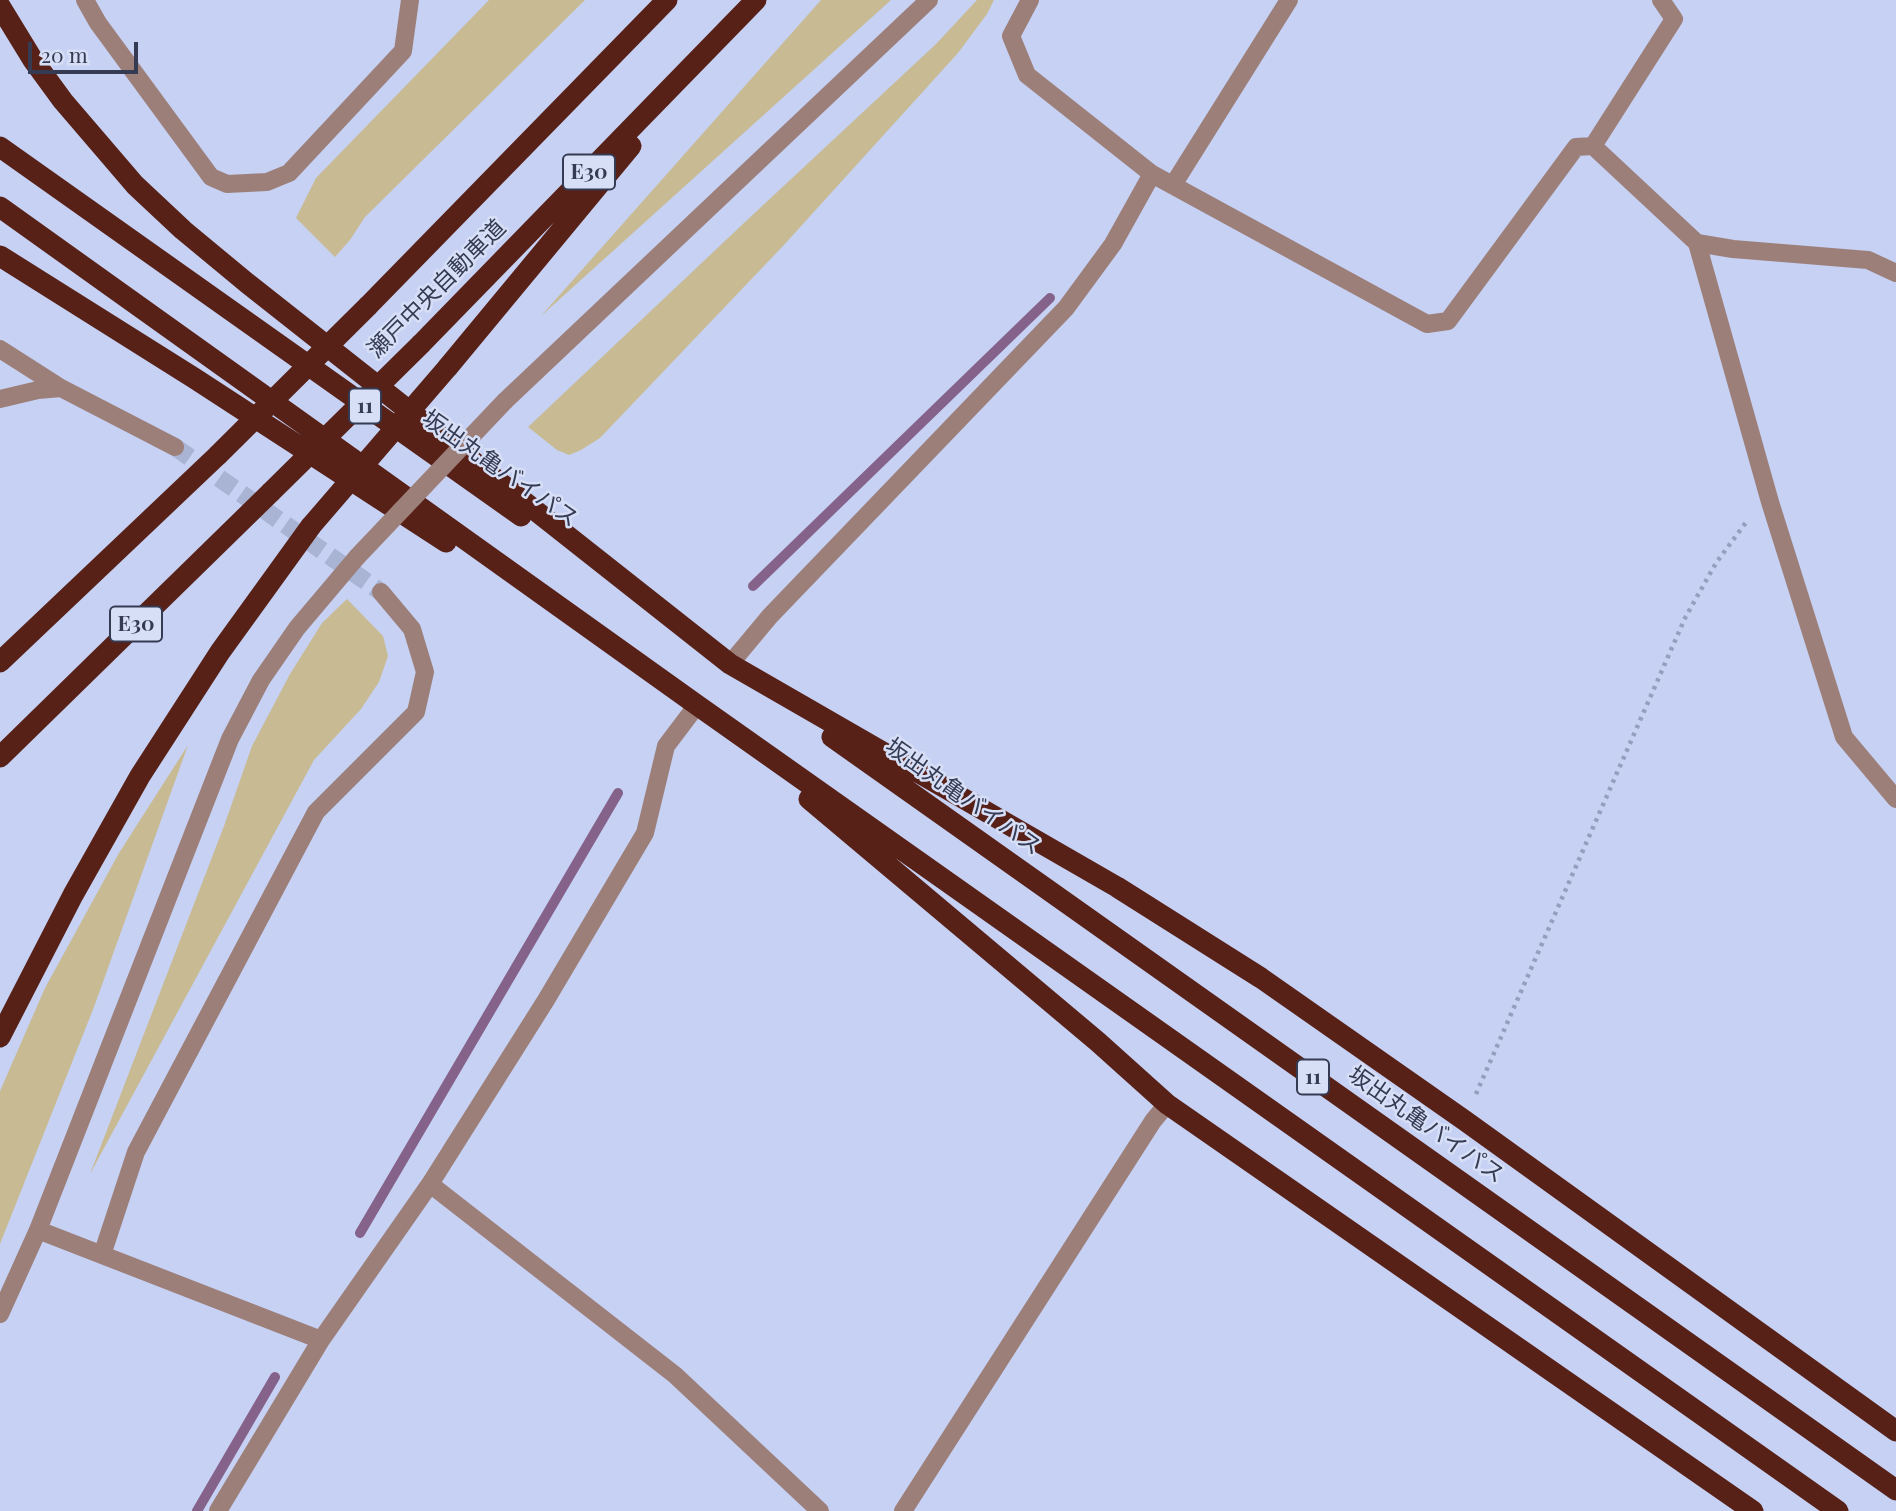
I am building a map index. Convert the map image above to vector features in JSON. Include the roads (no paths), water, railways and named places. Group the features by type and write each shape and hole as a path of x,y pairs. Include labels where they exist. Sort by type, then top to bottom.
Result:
{"highway":[{"name":"瀬戸中央自動車道","path":"0,662 218,455 368,306 667,0"},
{"name":"瀬戸中央自動車道","path":"0,757 421,344 756,0"},
{"path":"0,6 62,101 135,185 183,230 730,664"},
{"path":"0,1037 73,895 140,776 220,652 311,526 448,367 730,26"},
{"name":"坂出丸亀バイパス","path":"0,147 1896,1490"},
{"name":"11","path":"0,207 697,705 1838,1511"},
{"path":"0,256 194,378 697,705"},
{"name":"11","path":"730,664 1128,894 1261,978 1464,1120 1896,1431"},
{"name":"11","path":"697,705 1098,1042 1167,1104 1753,1511"}],"street":[{"path":"85,0 98,23 211,177 227,184 267,182 289,173 403,51 411,0"},
{"path":"0,1314 38,1230 230,739 261,680 297,628 357,557 505,401 929,0"},
{"path":"1030,0 1011,36 1027,75 1153,174 1427,324 1448,321 1576,146 1593,146 1697,243 1770,502 1844,737 1896,799"},
{"path":"1173,185 1289,0"},
{"path":"1593,146 1674,19 1661,0"},
{"path":"730,664 770,616 1066,308 1113,244 1153,174"},
{"path":"1697,243 1732,249 1868,260 1896,273"},
{"path":"0,349 61,388 175,447"},
{"path":"0,399 38,390 61,388"},
{"path":"102,1255 136,1152 316,812 416,712 425,672 412,629 381,592"},
{"path":"218,1511 321,1340 430,1184 546,1000 645,832 666,746 697,705"},
{"path":"903,1511 1153,1121 1167,1104"},
{"path":"430,1184 675,1375 820,1511"},
{"path":"38,1230 321,1340"}],"waterway":[{"path":"753,586 1050,298"},
{"path":"360,1233 618,793"},
{"path":"197,1511 275,1377"}],"tunnel":[{"path":"175,447 381,592"}]}
